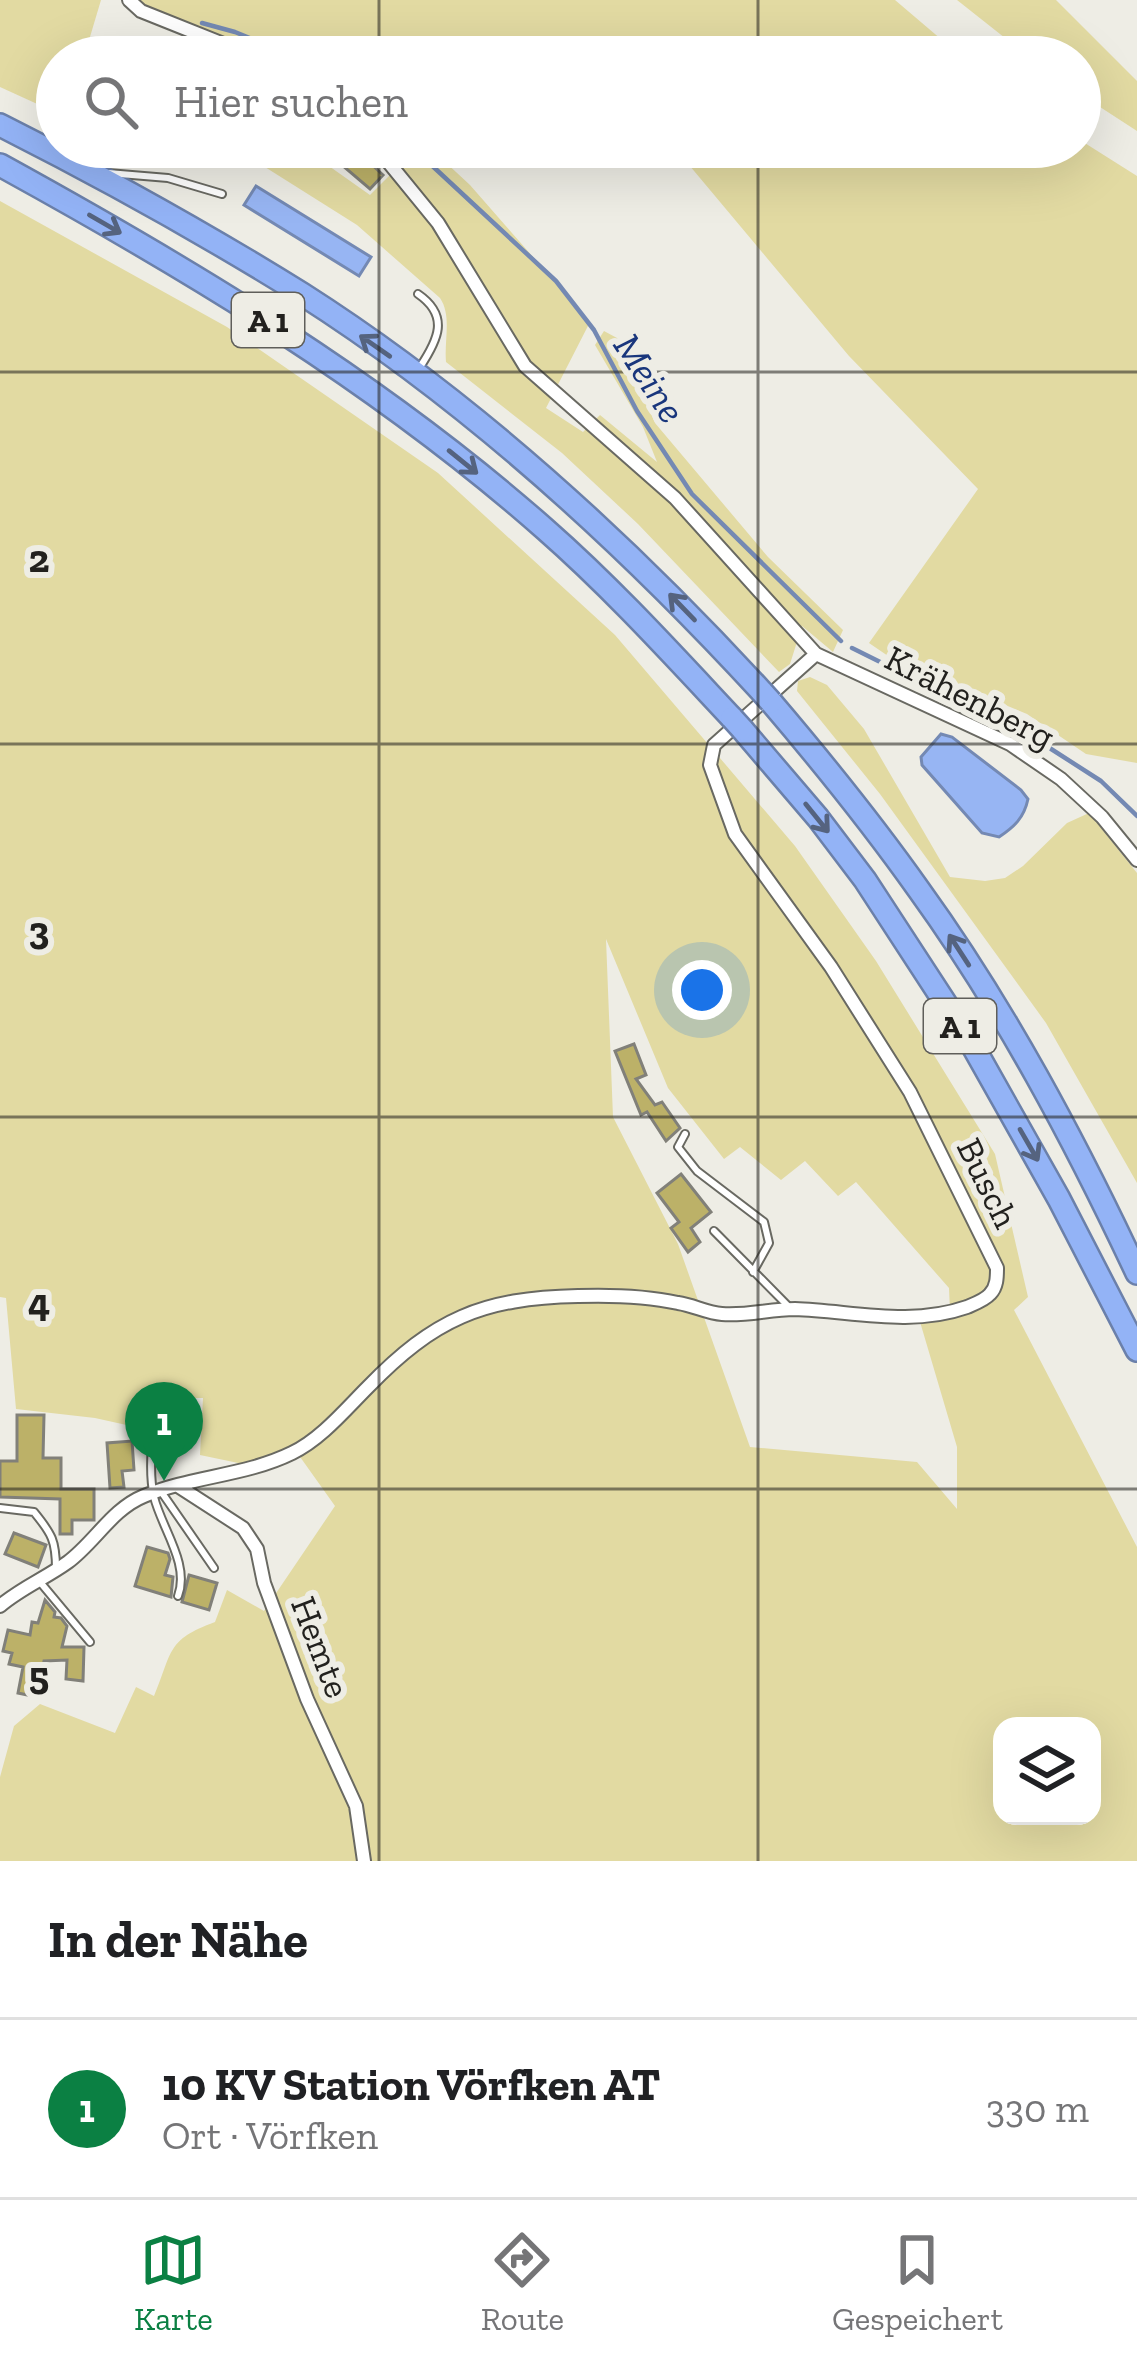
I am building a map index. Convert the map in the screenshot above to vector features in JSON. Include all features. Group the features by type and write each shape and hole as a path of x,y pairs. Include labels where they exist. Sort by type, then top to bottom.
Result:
{"highway":[{"path":"0,108 33,141"},
{"name":"A 1","path":"0,125 36,143"},
{"name":"A 1","path":"0,165 208,283 371,390 547,530 638,617 737,723 865,880 970,1041 1137,1350"},
{"name":"A 1","path":"81,168 304,296 415,375 565,496 656,579 767,697 921,892 984,989 1068,1136 1137,1273"}],"street":[{"path":"129,0 141,11 204,36"},
{"path":"393,168 438,224 525,366 675,498 816,653"},
{"name":"Krähenberg","path":"816,653 1010,744 1061,779 1102,817 1137,860"},
{"name":"Busch","path":"156,1492 206,1476 244,1472 296,1452 338,1418 392,1362 438,1328 488,1305 530,1298 614,1296 679,1303 716,1314 791,1309 917,1318 953,1312 989,1296 997,1282 997,1268 910,1092 831,967 735,833 710,765 714,745 816,653"},
{"name":"Hemte","path":"178,1486 244,1528 257,1549 307,1699 356,1806 364,1861"},
{"path":"0,1606 88,1545 121,1510 156,1492"}],"lane":[{"path":"88,172 168,178 221,194"},
{"path":"415,375 437,332 437,315 418,294"},
{"path":"686,1134 678,1147 697,1171 764,1222 769,1243 753,1272"},
{"path":"714,1231 791,1309"},
{"path":"154,1411 156,1492 168,1539 182,1569 178,1596"},
{"path":"156,1492 214,1568"},
{"path":"0,1508 34,1512 52,1533 56,1569"},
{"path":"40,1582 90,1642"}],"shaded area":[{"path":"0,0 101,0 90,36 36,36 36,103 0,87"},
{"path":"139,0 895,0 937,36 216,36 153,12"},
{"path":"957,0 1056,0 1092,36 1002,36"},
{"path":"1101,45 1137,81 1137,131 1101,108"},
{"path":"1101,153 1137,176 1137,763 1086,754 1027,714 891,658 869,643 978,489 849,356 692,168 1101,168"},
{"path":"267,168 332,168 370,195 393,172 391,168 452,168 590,322 546,408 583,432 600,415 657,462 643,427 595,345 604,331 617,338 655,423 768,557 843,630 833,652 802,626 790,664 779,672 638,524 562,453 446,362 447,320 440,298 357,225"},
{"path":"0,201 227,327 438,473 615,635 795,846 876,961 995,1154 1028,1297 1014,1310 1137,1547 1137,1861 0,1861 0,1777 14,1726 40,1704 115,1733 136,1687 154,1696 173,1649 187,1635 215,1622 227,1590 264,1611 335,1506 298,1454 243,1464 200,1455 203,1398 153,1398 149,1430 16,1409 6,1298 0,1297","holes":["606,939 668,1088 724,1159 740,1147 781,1180 805,1161 838,1196 856,1182 949,1288 950,1311 918,1315 957,1447 957,1509 917,1462 750,1447 678,1244 613,1117"]},
{"path":"810,677 827,685 864,729 950,877 1005,878 1067,823 1089,813 1137,873 1137,1183 1046,1023 880,794 797,691 798,681"}],"water":[{"path":"256,186 371,257 359,276 244,205"},
{"path":"941,734 952,737 1028,799 1018,821 999,837 982,833 922,765 921,757"}],"building":[{"path":"345,168 376,168 383,175 370,189"},
{"path":"634,1044 646,1075 636,1079 655,1105 662,1102 680,1128 666,1141 647,1112 641,1115 615,1051"},
{"path":"681,1174 711,1212 691,1228 700,1242 688,1252 671,1228 679,1222 657,1193"},
{"path":"17,1415 44,1415 43,1458 61,1458 61,1489 94,1489 94,1520 72,1520 72,1534 60,1534 60,1499 0,1497 0,1461 17,1461"},
{"path":"132,1441 134,1470 122,1471 124,1487 110,1488 107,1443"},
{"path":"14,1533 46,1545 38,1567 5,1554"},
{"path":"147,1547 168,1553 165,1575 173,1577 171,1597 135,1586"},
{"path":"189,1575 217,1583 209,1610 182,1602"},
{"path":"45,1600 54,1617 67,1626 62,1647 84,1647 83,1681 66,1679 67,1660 44,1661 32,1696 18,1693 23,1667 9,1664 12,1653 3,1651 8,1630 30,1635"}],"waterway":[{"name":"Meine","path":"202,23 245,36"},
{"name":"Meine","path":"435,168 556,281 594,330 637,411 692,494 841,641"},
{"name":"Meine","path":"852,648 1035,739"},
{"name":"Meine","path":"1048,747 1101,781 1137,816"}],"place":[{"name":"10 KV Station Vörfken AT","path":"164,1481"}]}
